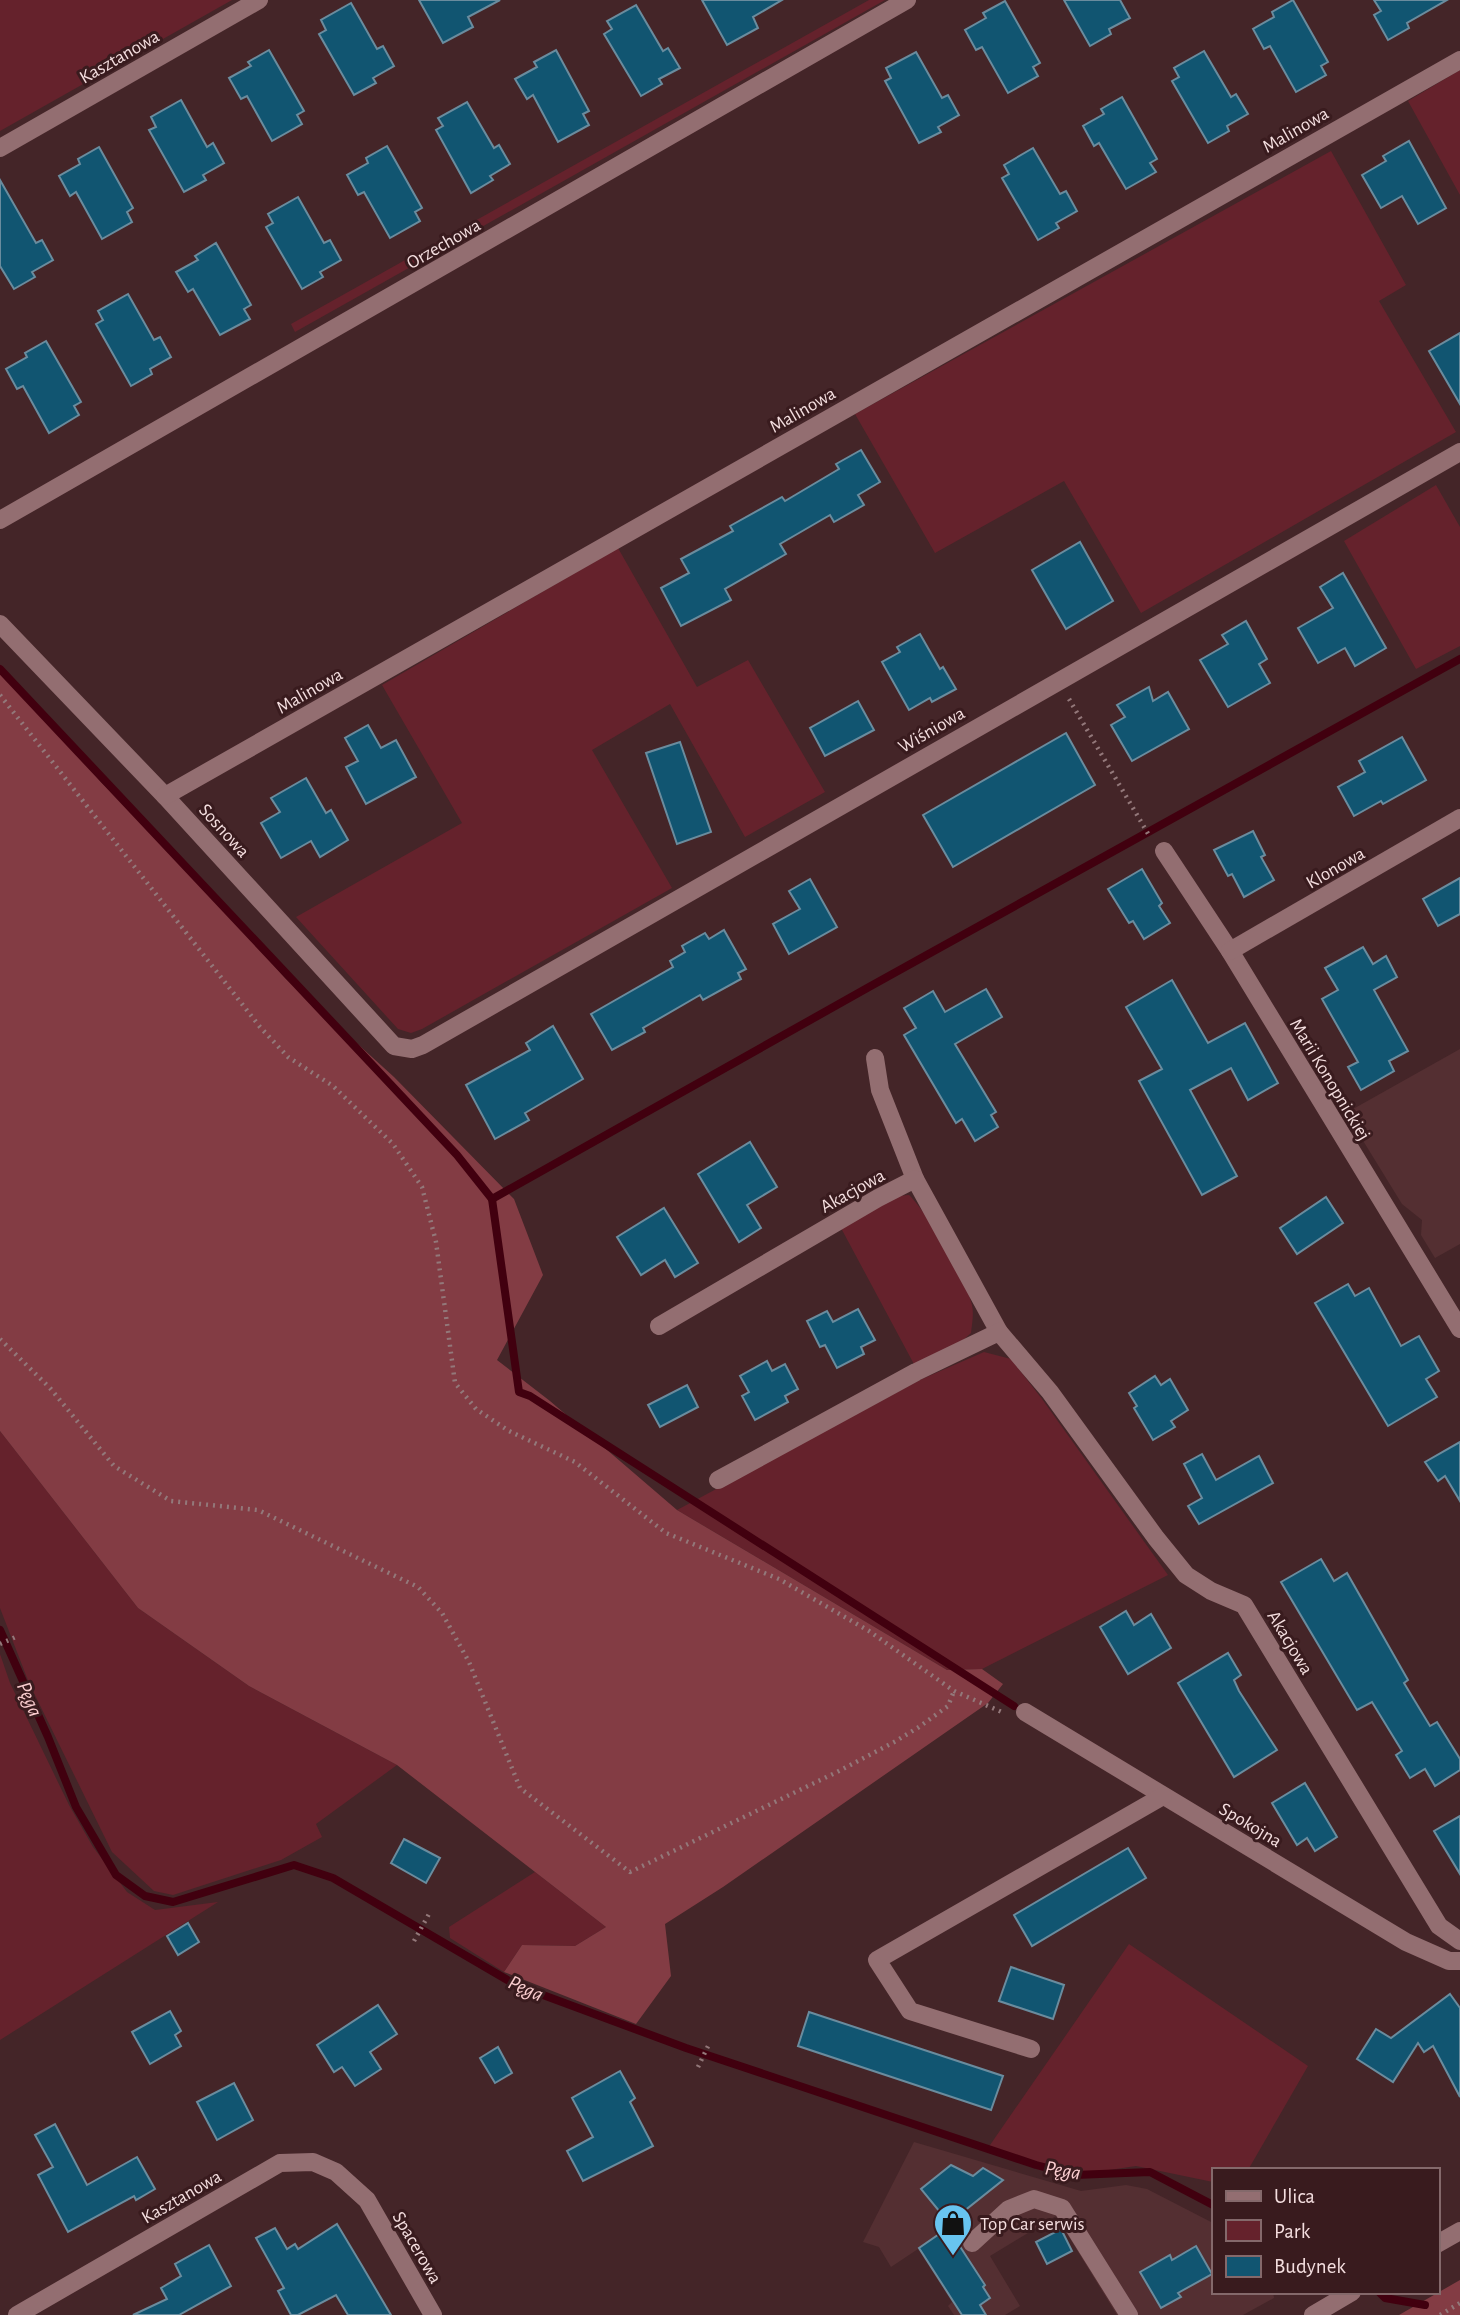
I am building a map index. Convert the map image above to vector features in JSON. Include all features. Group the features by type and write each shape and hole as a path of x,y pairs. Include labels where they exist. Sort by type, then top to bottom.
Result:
{"street":[{"name":"Kasztanowa","path":"0,148 259,0"},
{"name":"Orzechowa","path":"0,520 907,0"},
{"name":"Malinowa","path":"165,796 1460,60"},
{"name":"Wiśniowa","path":"423,1045 1460,452"},
{"name":"Sosnowa","path":"0,624 165,796 394,1046 412,1049 423,1045"},
{"name":"Klonowa","path":"1230,951 1460,818"},
{"name":"Marii Konopnickiej","path":"1158,846 1230,951 1460,1329"},
{"path":"875,1058 880,1090 915,1179"},
{"name":"Akacjowa","path":"659,1326 915,1179 999,1332 1050,1392 1186,1575 1210,1591 1244,1605 1439,1926 1460,1941"},
{"path":"718,1479 916,1372 999,1332"},
{"name":"Spokojna","path":"1025,1712 1406,1942 1450,1961 1460,1961"},
{"path":"1031,2049 909,2011 877,1960 1163,1796"},
{"name":"Kasztanowa","path":"17,2315 280,2163 313,2162 336,2172 367,2200"},
{"path":"972,2243 1009,2209 1034,2199 1062,2208 1129,2315"},
{"name":"Spacerowa","path":"367,2200 433,2315"},
{"path":"1439,2243 1460,2231"},
{"path":"1313,2315 1348,2294"}],"path":[{"path":"1058,680 1143,826 1158,846"},
{"path":"0,695 260,1027 288,1057 333,1086 393,1144 422,1188 436,1242 455,1383 476,1409 509,1431 575,1462 666,1533 779,1579 869,1631 954,1690 1009,1716 1025,1712"},
{"path":"0,1339 50,1388 114,1466 172,1501 258,1510 418,1587 442,1613 469,1662 520,1788 630,1872 837,1772 919,1727 948,1706 954,1690"},
{"path":"0,1644 18,1636"},
{"path":"414,1941 429,1914"},
{"path":"698,2067 710,2042"},
{"path":"1440,2315 1460,2303"}],"shaded area":[{"path":"0,665 101,782 205,887 285,978 394,1077 514,1199 543,1275 497,1360 550,1401 677,1510 947,1670 982,1669 1003,1684 988,1703 723,1887 665,1924 671,1976 636,2024 504,1972 522,1945 575,1946 606,1927 397,1765 249,1686 138,1608 0,1431"},
{"path":"1460,1049 1460,1244 1435,1258 1421,1235 1422,1220 1402,1204 1346,1113"},
{"path":"914,2142 1081,2191 1126,2185 1147,2189 1212,2222 1212,2294 1273,2294 1274,2298 1243,2315 1117,2315 1056,2216 990,2256 1020,2306 1005,2315 954,2315 948,2306 952,2302 918,2249 891,2267 879,2247 863,2242"},
{"path":"1460,2280 1460,2315 1399,2315 1439,2294"}],"green space":[{"path":"0,0 232,0 0,131"},
{"path":"869,0 885,0 295,332 291,324"},
{"path":"1460,70 1460,195 1408,101"},
{"path":"1331,151 1406,285 1379,301 1456,432 1141,613 1064,481 935,553 855,414"},
{"path":"1436,485 1460,527 1460,646 1416,669 1344,541"},
{"path":"618,548 697,687 748,660 825,792 745,837 670,704 592,750 672,888 422,1029 411,1033 398,1029 296,917 462,823 382,685"},
{"path":"909,1195 936,1231 968,1294 973,1312 971,1333 961,1342 915,1366 841,1228 898,1196"},
{"path":"984,1352 1011,1359 1168,1575 982,1669 947,1670 677,1510 922,1379"},
{"path":"0,1431 138,1608 249,1686 397,1765 316,1824 322,1837 281,1860 173,1895 154,1891 112,1852 29,1683 0,1608"},
{"path":"0,1654 10,1683 69,1805 93,1847 127,1892 155,1910 218,1902 0,2040"},
{"path":"535,1872 606,1927 575,1946 522,1945 504,1972 450,1938 449,1927"},
{"path":"1129,1944 1308,2066 1249,2168 1212,2168 1212,2182 1136,2166 1082,2174 988,2148"}],"building":[{"path":"419,0 500,0 468,17 473,27 443,43"},
{"path":"702,0 782,0 753,17 758,28 727,45"},
{"path":"1064,0 1120,0 1130,18 1109,29 1111,34 1090,46"},
{"path":"1293,0 1328,62 1321,66 1326,75 1296,92 1270,46 1264,49 1253,29 1274,17 1272,12"},
{"path":"1374,0 1447,0 1407,23 1409,28 1388,40 1374,15 1381,11"},
{"path":"1005,1 1040,63 1033,67 1038,76 1008,93 982,47 976,50 965,30 986,18 983,13"},
{"path":"351,3 377,49 383,46 394,66 373,78 376,83 354,95 319,34 326,30 321,20"},
{"path":"636,5 663,51 668,48 680,68 659,79 662,84 641,96 604,34 612,29 607,21"},
{"path":"269,50 304,111 297,115 302,124 272,141 247,96 241,99 229,78 251,66 248,62"},
{"path":"556,50 589,111 583,114 589,125 558,142 533,95 527,99 515,79 537,67 534,62"},
{"path":"1204,51 1231,97 1236,94 1248,114 1227,126 1229,131 1208,143 1172,81 1179,77 1174,68"},
{"path":"916,52 942,98 948,95 959,115 938,127 941,132 919,143 885,81 891,78 886,68"},
{"path":"1122,97 1157,159 1150,163 1156,172 1126,189 1099,143 1094,146 1083,126 1104,114 1101,109"},
{"path":"181,100 207,147 213,143 224,163 203,175 206,180 184,192 149,130 156,127 151,117"},
{"path":"467,102 494,148 499,145 510,164 490,176 493,180 471,193 436,130 443,126 438,118"},
{"path":"1409,141 1446,208 1418,224 1402,196 1381,208 1362,175 1386,161 1383,156"},
{"path":"387,146 422,208 415,212 420,221 390,238 364,192 358,195 347,175 368,163 366,158"},
{"path":"99,147 133,208 127,212 132,222 102,239 76,192 70,196 59,176 80,164 78,159"},
{"path":"1033,148 1060,194 1066,191 1077,211 1056,223 1059,228 1038,240 1002,178 1009,174 1004,165"},
{"path":"0,180 36,243 42,240 53,260 32,272 35,277 14,289 0,266"},
{"path":"298,197 324,243 330,240 341,260 320,272 323,277 302,289 266,227 273,223 268,214"},
{"path":"216,243 251,305 244,309 250,319 220,335 193,289 188,292 176,272 198,260 195,256"},
{"path":"128,294 154,340 160,337 171,357 150,369 152,374 131,386 96,324 103,320 98,311"},
{"path":"1460,333 1460,404 1429,351"},
{"path":"46,341 81,402 74,406 79,415 49,433 23,386 17,389 6,369 27,357 25,353"},
{"path":"861,450 880,482 858,495 864,505 834,522 830,515 780,544 786,554 725,589 731,600 681,626 661,588 689,573 681,559 733,531 730,526 782,497 785,501 839,469 836,464"},
{"path":"1080,542 1113,601 1066,629 1032,570"},
{"path":"1343,573 1386,648 1355,666 1345,648 1318,663 1298,628 1333,608 1320,587"},
{"path":"1246,621 1267,659 1259,664 1270,683 1228,707 1200,660 1228,644 1222,635"},
{"path":"920,634 940,669 943,667 956,689 932,702 930,698 909,710 882,662 900,652 897,647"},
{"path":"1149,687 1153,701 1168,692 1189,729 1132,761 1111,725 1125,717 1117,705"},
{"path":"858,701 874,730 825,756 810,728"},
{"path":"368,725 381,748 396,740 416,777 366,804 346,767 358,761 345,738"},
{"path":"1066,733 1095,785 953,867 923,815"},
{"path":"1402,737 1426,780 1383,804 1381,801 1354,816 1338,787 1365,772 1359,761"},
{"path":"680,742 711,832 677,844 646,753"},
{"path":"306,778 326,813 331,810 348,840 320,857 311,841 281,858 261,823 280,812 271,798"},
{"path":"1253,831 1265,855 1261,857 1274,880 1244,897 1232,874 1228,876 1214,850"},
{"path":"1142,869 1162,903 1159,906 1170,923 1144,939 1133,921 1129,923 1108,889"},
{"path":"1460,878 1460,914 1438,926 1423,899"},
{"path":"810,879 837,927 789,954 773,924 800,909 789,891"},
{"path":"724,930 746,969 738,973 741,979 703,1000 700,995 643,1028 645,1032 612,1050 591,1014 673,967 670,961 685,952 682,946 705,933 709,939"},
{"path":"1363,947 1373,964 1386,956 1397,977 1374,990 1408,1051 1389,1061 1394,1071 1361,1090 1348,1067 1358,1062 1322,999 1338,990 1325,968"},
{"path":"1172,980 1208,1043 1245,1023 1278,1083 1248,1100 1231,1068 1190,1090 1237,1176 1202,1195 1139,1081 1162,1069 1126,1007"},
{"path":"986,989 1002,1017 955,1044 996,1112 991,1115 998,1127 975,1141 962,1119 956,1123 904,1035 916,1028 904,1008 933,991 945,1012"},
{"path":"553,1026 583,1079 525,1113 529,1120 495,1139 466,1085 530,1050 526,1043"},
{"path":"750,1142 777,1187 747,1205 761,1228 739,1242 698,1174"},
{"path":"1326,1197 1343,1223 1297,1254 1280,1228"},
{"path":"664,1208 698,1263 675,1277 665,1260 641,1275 617,1237"},
{"path":"1348,1284 1355,1296 1369,1288 1401,1346 1419,1336 1439,1371 1426,1379 1437,1397 1388,1426 1315,1303"},
{"path":"858,1309 875,1340 861,1347 864,1354 837,1368 825,1345 820,1347 807,1321 827,1311 833,1322"},
{"path":"767,1361 772,1371 785,1364 798,1389 785,1396 788,1402 755,1420 742,1396 749,1392 740,1376"},
{"path":"1155,1376 1161,1385 1170,1379 1188,1410 1171,1421 1175,1427 1153,1440 1134,1408 1137,1406 1129,1393"},
{"path":"687,1385 698,1407 660,1427 648,1405"},
{"path":"1460,1442 1460,1501 1445,1476 1438,1481 1425,1462"},
{"path":"1202,1454 1216,1480 1259,1456 1273,1483 1199,1524 1188,1506 1202,1498 1184,1464"},
{"path":"1321,1559 1334,1581 1347,1573 1408,1680 1404,1683 1430,1726 1437,1722 1460,1759 1460,1770 1435,1786 1425,1769 1410,1778 1396,1755 1402,1751 1372,1702 1357,1710 1281,1582"},
{"path":"1126,1611 1134,1625 1151,1614 1171,1648 1128,1674 1100,1627"},
{"path":"1228,1653 1241,1675 1234,1680 1239,1691 1277,1750 1234,1777 1178,1683"},
{"path":"1305,1783 1337,1837 1315,1851 1307,1838 1297,1845 1272,1803"},
{"path":"1460,1816 1460,1874 1434,1831"},
{"path":"404,1839 440,1858 426,1883 391,1863"},
{"path":"1128,1848 1146,1878 1032,1946 1014,1915"},
{"path":"188,1923 199,1942 178,1955 167,1936"},
{"path":"1011,1967 1064,1985 1053,2019 999,2001"},
{"path":"1450,1994 1460,2008 1460,2097 1433,2046 1424,2052 1418,2043 1393,2082 1357,2059 1376,2029 1391,2038"},
{"path":"378,2005 397,2034 370,2052 381,2069 355,2086 342,2067 334,2072 317,2045"},
{"path":"170,2011 181,2031 175,2035 181,2046 150,2064 132,2032"},
{"path":"809,2012 1003,2076 991,2110 798,2046"},
{"path":"498,2047 512,2073 495,2083 480,2058"},
{"path":"620,2071 635,2098 630,2102 653,2146 583,2181 567,2151 593,2137 572,2098"},
{"path":"234,2083 253,2120 217,2140 197,2102"},
{"path":"55,2124 87,2185 137,2157 155,2189 136,2200 134,2196 68,2232 38,2175 53,2167 35,2135"},
{"path":"951,2165 973,2176 983,2168 1003,2180 949,2223 921,2189"},
{"path":"337,2224 391,2315 348,2315 336,2295 298,2315 291,2315 278,2291 284,2288 256,2238 275,2228 287,2249 295,2244 298,2249"},
{"path":"948,2228 985,2285 983,2287 990,2298 980,2305 986,2315 962,2315 919,2248"},
{"path":"1061,2229 1072,2251 1047,2264 1036,2242"},
{"path":"209,2245 231,2286 179,2315 133,2315 167,2299 161,2288 181,2276 175,2264"},
{"path":"1196,2246 1212,2274 1178,2293 1181,2297 1161,2308 1140,2272 1170,2255 1172,2260"}],"waterway":[{"path":"492,1199 1460,659"},
{"path":"0,669 457,1155 492,1199 519,1392 530,1396 1014,1706"},
{"name":"Pęga","path":"0,1630 76,1807 116,1875 145,1896 173,1902 294,1865 333,1878 516,1985 686,2048 1036,2165 1075,2175 1150,2172 1212,2204"},
{"name":"Pęga","path":"1381,2294 1385,2298 1425,2305"}],"place":[{"name":"Top Car serwis","path":"953,2257"}]}
